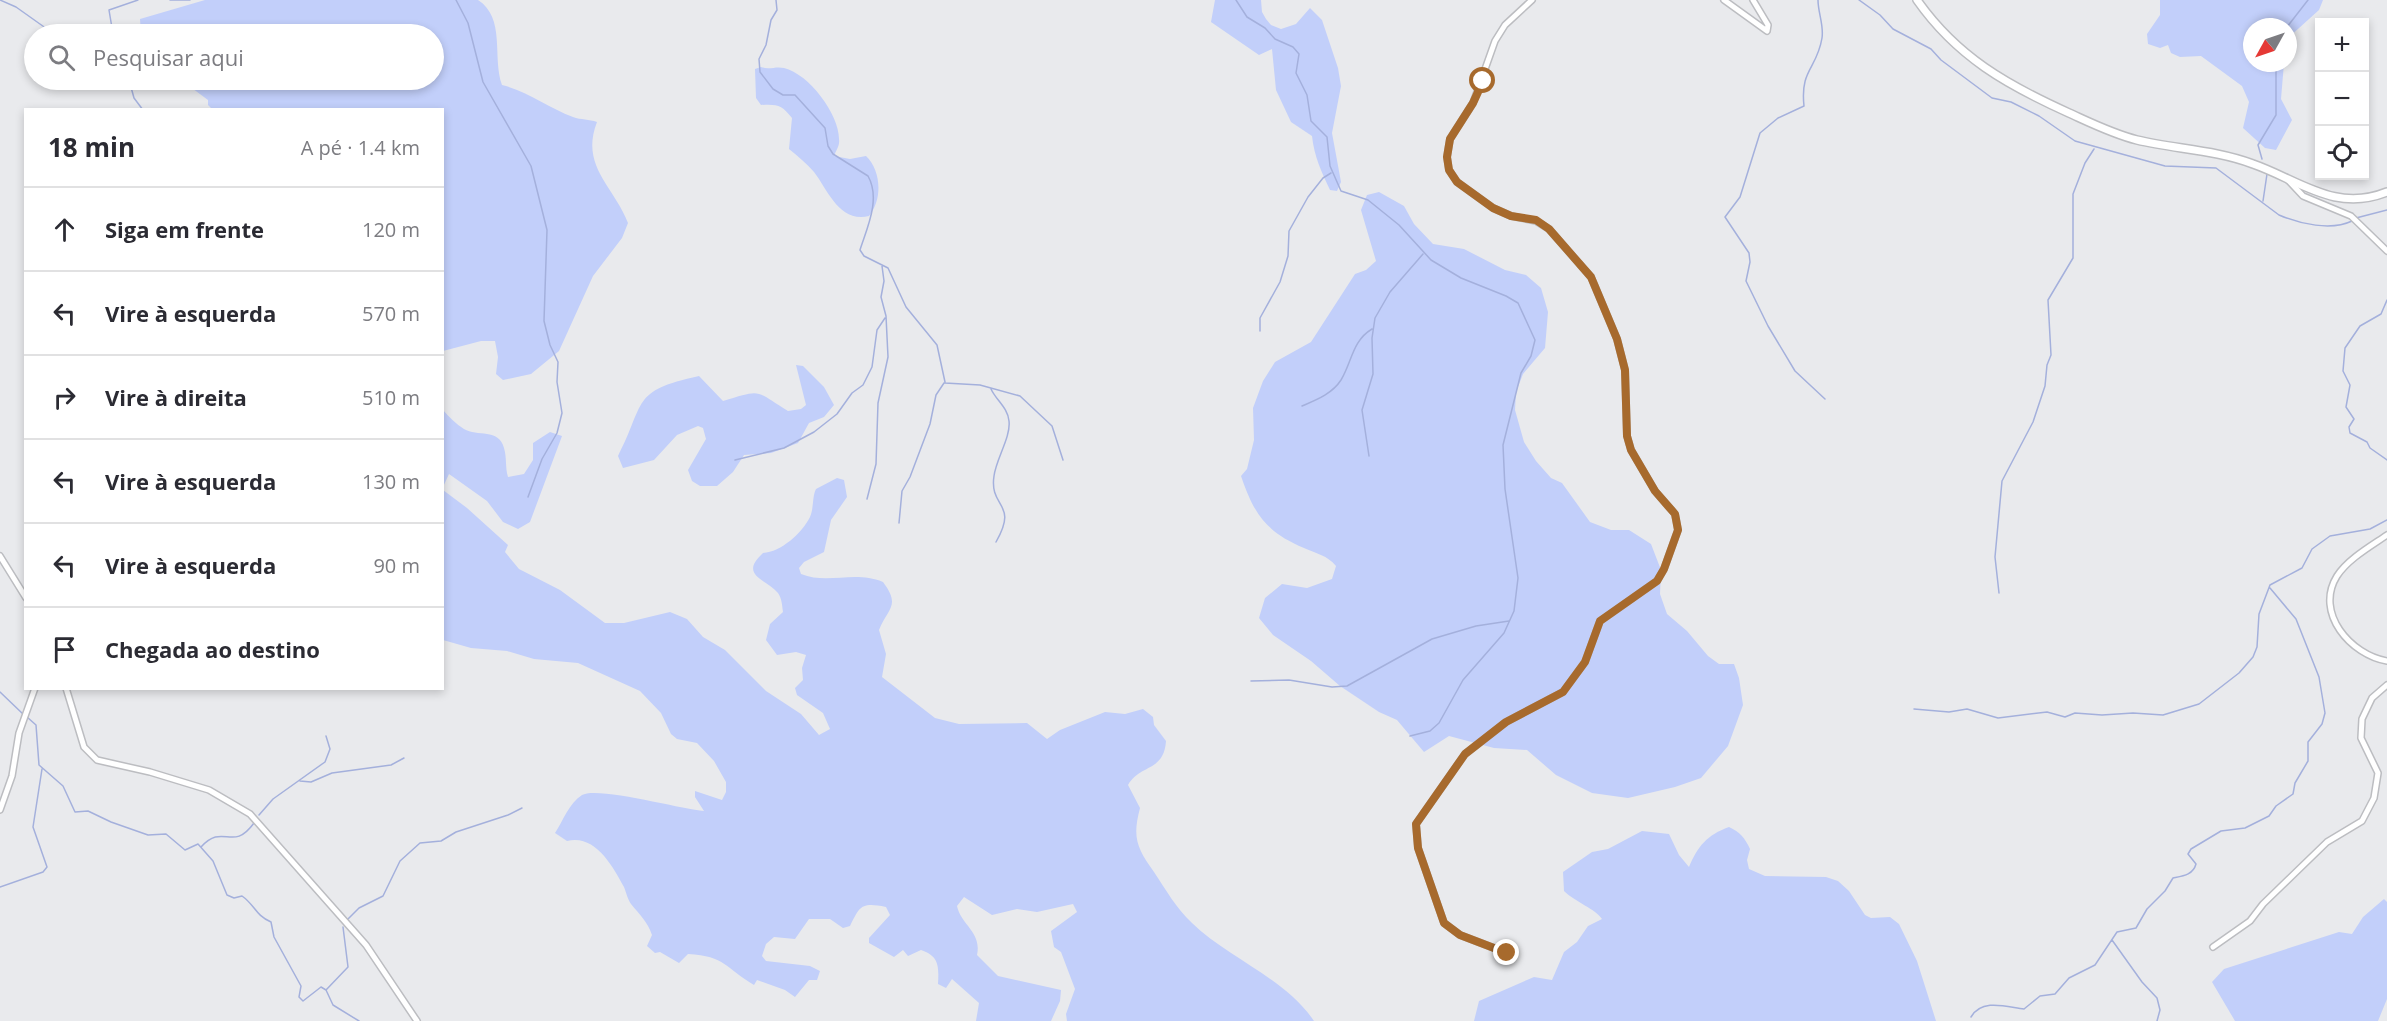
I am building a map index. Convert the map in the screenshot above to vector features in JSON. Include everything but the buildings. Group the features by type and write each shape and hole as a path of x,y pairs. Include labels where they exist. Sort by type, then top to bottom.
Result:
{"street":[{"path":"1507,953 1460,935 1444,923 1418,848 1416,824 1465,754 1506,722 1563,692 1585,662 1600,621 1657,581 1664,569 1678,530 1675,514 1655,491 1631,450 1627,436 1625,370 1617,339 1591,277 1549,229 1536,220 1511,216 1493,208 1457,182 1449,170 1447,157 1450,139 1473,103 1495,41 1505,25 1532,0"},
{"path":"1724,0 1760,29 1767,31 1768,25 1753,0"},
{"path":"1917,0 1949,40 1974,62 2037,99 2106,130 2134,140 2252,163 2319,194 2338,198 2366,198 2387,192"},
{"path":"2287,179 2303,196 2351,216 2387,251"},
{"path":"2387,535 2344,568 2334,582 2331,601 2332,614 2343,636 2366,656 2387,661"},
{"path":"0,556 24,595"},
{"path":"2213,947 2250,921 2262,904 2327,842 2362,821 2374,798 2378,773 2376,764 2361,738 2362,719 2372,698 2387,685"},
{"path":"0,810 12,776 19,733 34,690"},
{"path":"67,690 84,747 97,760 150,772 208,790 250,814 366,945 417,1021"}],"shaded area":[{"path":"205,0 478,0 487,8 495,27 502,85 520,91 573,117 597,122 593,137 595,163 628,223 622,238 593,276 559,351 531,374 503,380 496,374 498,357 495,341 481,341 444,351 444,108 211,108 208,100 194,90 444,90 444,24 140,24 140,19"},
{"path":"1215,0 1261,0 1262,12 1266,19 1271,25 1281,29 1296,24 1310,8 1322,20 1338,68 1341,86 1332,133 1341,182 1337,191 1330,190 1324,177 1316,157 1312,136 1291,122 1276,90 1272,49 1259,55 1211,22"},
{"path":"2160,0 2323,0 2319,10 2297,30 2297,18 2243,18 2243,72 2283,72 2281,99 2292,120 2276,150 2265,148 2243,128 2249,102 2242,86 2201,56 2180,57 2171,53 2168,45 2160,48 2148,44 2147,34 2160,15"},
{"path":"784,68 794,72 821,96 838,129 839,144 834,156 850,159 866,156 871,162 877,177 878,193 874,209 869,216 850,215 842,210 814,172 789,149 792,118 782,108 775,105 761,105 756,98 755,69"},
{"path":"1379,192 1404,206 1414,224 1433,244 1464,249 1505,270 1526,275 1541,288 1548,312 1545,348 1523,374 1516,392 1515,410 1524,442 1536,461 1551,478 1562,483 1590,522 1611,530 1629,530 1651,544 1661,570 1660,594 1667,614 1687,631 1708,656 1719,664 1734,664 1739,678 1743,705 1728,746 1701,778 1675,787 1628,798 1592,793 1556,775 1527,750 1494,748 1449,736 1424,752 1397,720 1379,712 1340,686 1311,661 1273,635 1259,618 1265,598 1282,584 1307,588 1332,579 1336,566 1325,557 1280,535 1263,520 1251,501 1241,476 1247,469 1254,440 1253,408 1263,381 1275,362 1311,342 1355,274 1366,270 1376,261 1361,210 1367,195"},
{"path":"796,365 803,366 824,387 834,405 824,417 809,423 798,443 771,453 744,455 733,472 717,486 700,486 692,481 688,470 706,439 703,428 698,426 677,435 654,460 623,468 618,456 638,411 643,401 661,387 699,376 723,401 752,393 763,395 788,411 801,409 806,405"},
{"path":"444,411 464,429 493,435 501,442 508,477 524,474 533,460 533,443 550,432 562,436 530,522 518,529 503,522 487,501 449,474 444,485"},
{"path":"837,478 844,480 847,497 831,520 824,552 804,562 799,568 801,574 821,578 862,577 883,582 892,602 879,630 886,654 882,677 935,718 959,724 1027,723 1047,739 1060,730 1105,712 1125,714 1143,709 1153,717 1154,725 1166,741 1164,751 1156,763 1133,778 1128,785 1140,808 1136,835 1140,849 1176,905 1192,923 1222,947 1288,992 1314,1021 1067,1021 1066,1014 1075,989 1061,952 1054,947 1051,931 1077,912 1073,904 1037,912 1017,909 992,915 964,897 957,906 959,913 977,940 977,955 998,976 1061,990 1060,1001 1051,1021 976,1021 979,1003 952,979 946,988 938,984 937,962 927,952 921,950 908,956 903,950 894,957 869,943 869,938 890,915 886,907 871,905 862,907 850,926 843,928 830,919 809,919 795,939 774,937 766,944 762,956 766,961 810,966 820,971 817,980 809,980 795,997 785,990 757,980 754,985 710,957 688,954 679,963 660,952 655,953 647,946 652,935 650,930 630,902 624,887 602,853 586,842 567,841 555,833 570,807 582,795 604,793 704,811 695,797 695,791 722,800 726,792 726,782 714,761 697,743 677,739 671,734 661,713 640,691 578,663 534,659 507,651 471,648 444,640 444,491 508,545 505,552 519,569 560,590 605,623 624,623 670,612 687,619 703,637 725,650 766,691 801,714 819,735 830,729 823,713 797,695 795,688 803,680 802,668 806,655 796,652 777,655 766,640 770,624 783,612 782,602 778,593 757,576 753,567 763,553 784,545 806,523 810,517 816,489"},
{"path":"1729,827 1742,836 1750,849 1747,860 1749,869 1765,876 1826,877 1838,881 1849,891 1865,915 1871,918 1890,917 1899,924 1917,961 1936,1021 1474,1021 1479,1001 1534,977 1552,980 1564,952 1577,942 1588,926 1602,919 1564,891 1563,872 1592,852 1608,849 1642,831 1669,834 1679,855 1689,867 1704,842"},
{"path":"2384,899 2387,902 2387,999 2378,1021 2235,1021 2212,982 2224,969 2339,932 2352,934 2363,917"}],"waterway":[{"path":"0,0 16,7 40,24"},
{"path":"111,24 109,10 138,0"},
{"path":"170,0 190,0"},
{"path":"456,0 468,23 483,82 531,166 547,230 544,321 550,345 558,362 557,382 562,413 557,433 542,459 528,497"},
{"path":"776,0 777,10 771,20 766,45 759,59 760,72 773,89 783,95 795,95 825,128 828,146 833,154 868,176 872,185 873,204 860,250 864,256 888,268 906,307 937,345 945,382"},
{"path":"1236,0 1247,17 1265,28 1275,39 1293,47 1299,54 1296,73 1307,95 1311,121 1327,137 1330,166 1341,191 1368,200 1399,225 1431,260 1461,278 1518,303 1535,340 1531,356 1521,373 1503,445 1505,489 1518,578 1514,611 1504,633 1463,680 1439,723 1430,731 1410,736"},
{"path":"1818,0 1822,38 1817,56 1804,84 1804,106 1778,118 1760,133 1740,197 1725,217 1749,253 1750,262 1746,281 1768,326 1795,371 1825,399"},
{"path":"1859,0 1880,15 1893,29 1931,49 1941,60 1992,98 2011,102 2039,116 2075,141 2165,166 2216,168 2279,215 2296,221 2325,226 2335,226 2352,221"},
{"path":"2294,18 2308,0"},
{"path":"2262,159 2258,145 2276,115 2276,72"},
{"path":"132,90 134,98 142,108"},
{"path":"1999,593 1995,557 2002,481 2033,422 2045,386 2047,365 2051,355 2048,300 2073,258 2073,194 2085,163 2094,149"},
{"path":"1260,331 1260,318 1280,282 1288,256 1289,231 1308,197 1323,178 1331,173"},
{"path":"2263,201 2267,174"},
{"path":"2356,218 2387,210"},
{"path":"1369,456 1362,410 1373,374 1372,338 1375,318 1390,292 1423,254"},
{"path":"867,499 876,464 878,403 888,357 886,316 881,297 884,281 882,266"},
{"path":"2387,300 2381,314 2360,326 2345,348 2343,371 2350,385 2346,407 2354,419 2349,427 2350,433 2367,442 2370,448 2387,460"},
{"path":"735,460 784,448 814,432 837,414 852,393 863,385 872,367 877,330 885,318"},
{"path":"1302,406 1323,396 1337,385 1345,373 1356,346 1372,329"},
{"path":"899,523 902,491 910,477 930,424 936,395 944,383"},
{"path":"945,383 980,385 1020,396 1052,426 1063,460"},
{"path":"991,389 1009,421 1008,434 994,476 995,495 1005,519 996,542"},
{"path":"1914,709 1949,712 1967,709 1998,718 2047,712 2065,717 2075,713 2163,715 2199,704 2239,673 2253,657 2257,647 2259,614 2270,585 2302,568 2312,549 2330,536 2370,529 2387,520"},
{"path":"1971,1017 1982,1007 1995,1005 2024,1009 2040,996 2055,994 2069,978 2095,965 2117,932 2136,928 2147,909 2165,891 2173,878 2193,871 2196,864 2188,854 2191,849 2221,831 2245,828 2269,816 2276,806 2293,794 2295,783 2308,761 2308,742 2322,724 2325,713 2319,677 2296,619 2270,588"},
{"path":"1251,681 1289,680 1332,687 1347,686 1432,639 1476,626 1509,621"},
{"path":"0,692 23,714"},
{"path":"27,717 36,725 39,765 63,786 75,812 88,811 148,835 166,834 185,850 198,844 213,861 227,895 234,898 242,896 271,922 274,937 301,986 299,997 303,1001 321,987 326,990 348,967 343,927"},
{"path":"259,815 273,799 325,762 330,749 326,736"},
{"path":"300,781 311,782 332,773 391,765 404,758"},
{"path":"0,887 43,872 47,867 33,827 42,769"},
{"path":"348,919 359,908 383,896 400,861 420,843 441,841 456,832 522,808"},
{"path":"201,847 216,837 240,836 254,823"},
{"path":"2112,940 2142,982 2157,998 2160,1010 2157,1021"},
{"path":"326,990 333,1005 359,1021"}],"route":[{"path":"1483,81 1473,103 1450,139 1447,157 1449,170 1457,182 1493,208 1511,216 1536,220 1549,229 1577,258 1591,277 1617,339 1625,370 1627,436 1631,450 1655,491 1675,514 1678,522 1673,548 1657,581 1600,621 1585,662 1563,692 1544,705 1506,722 1465,754 1453,768 1416,824 1415,835 1418,848 1436,907 1444,923 1460,935 1507,953"}]}
